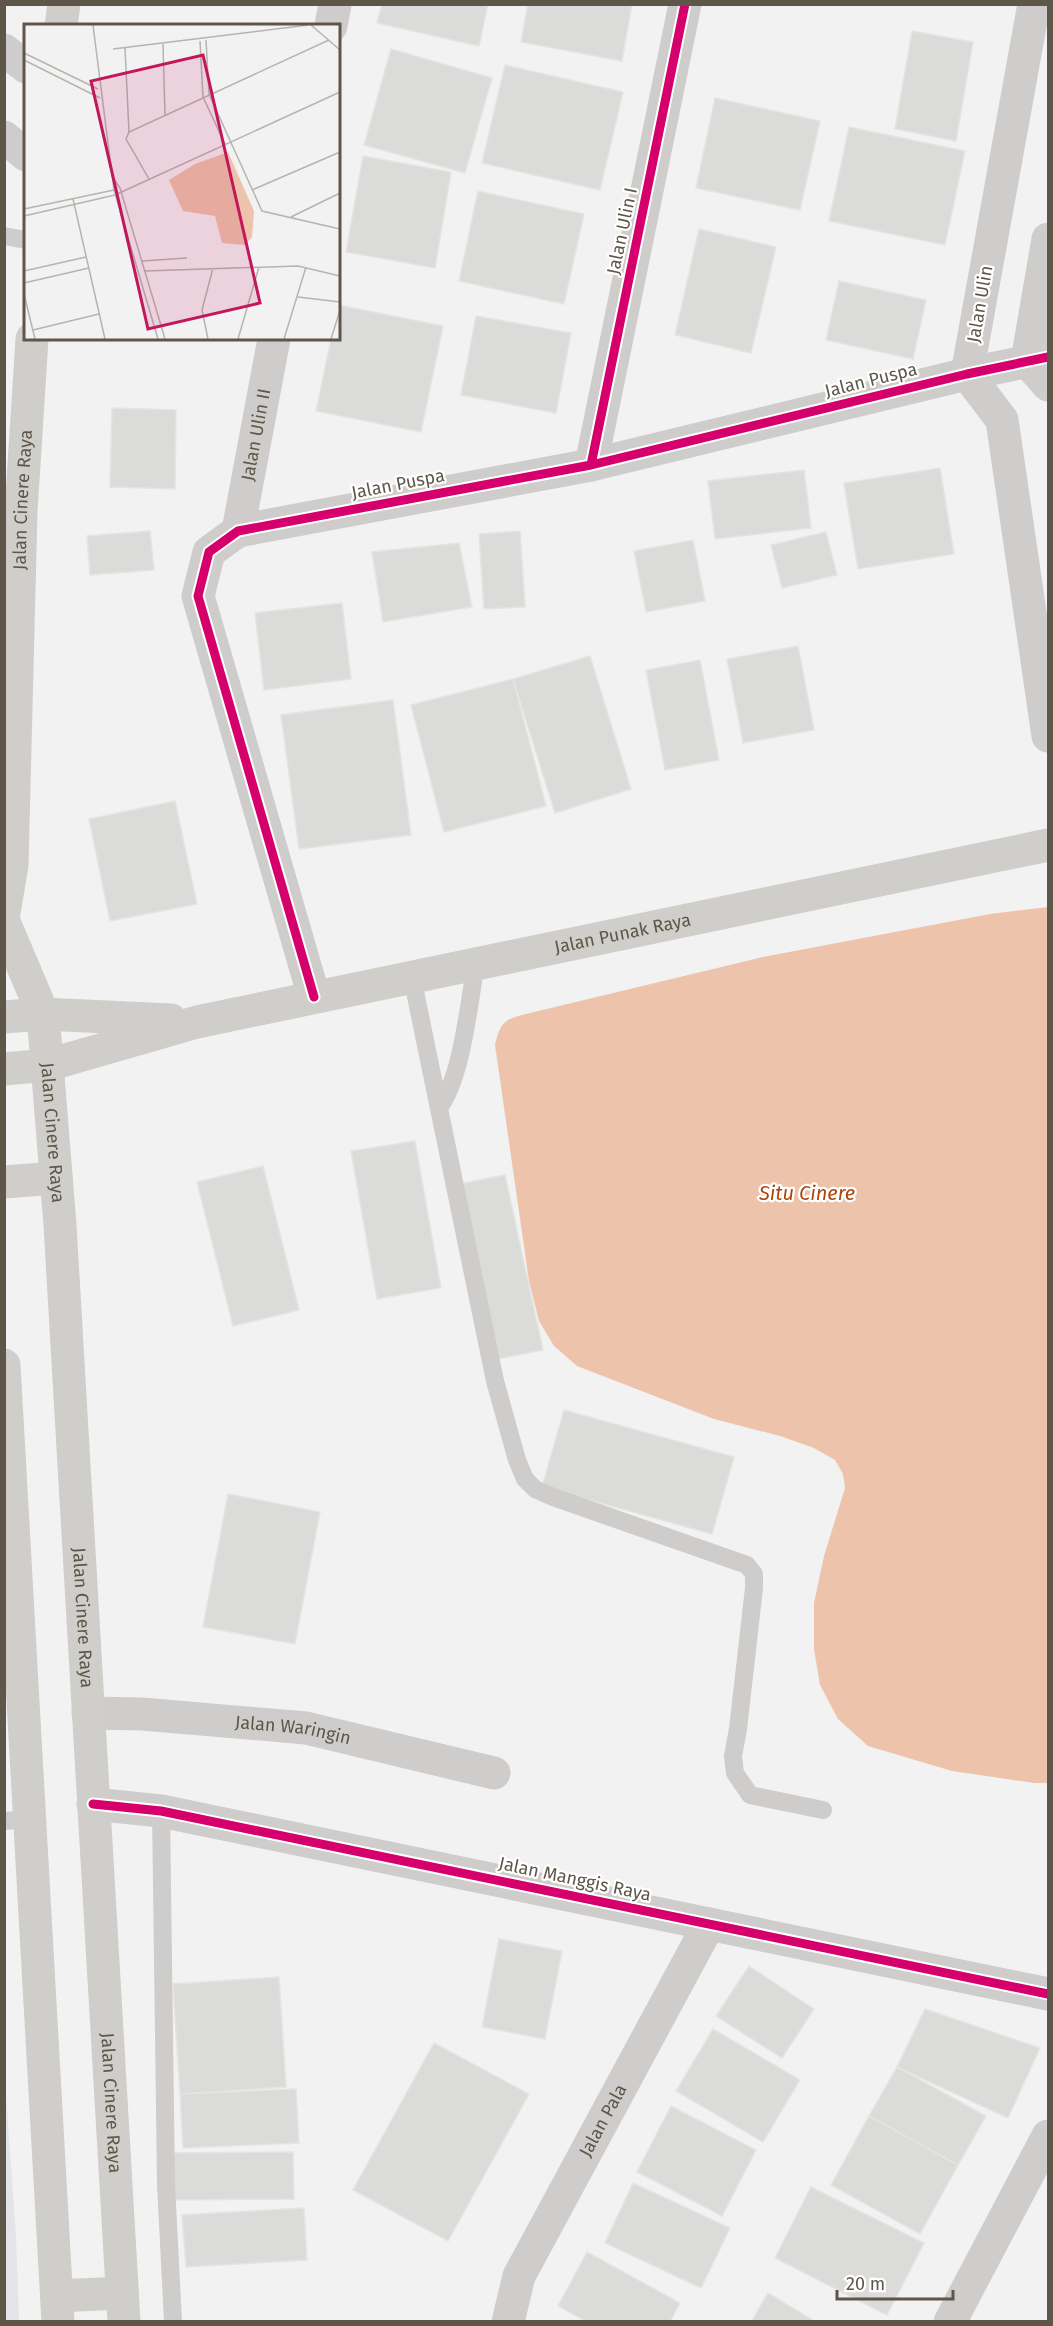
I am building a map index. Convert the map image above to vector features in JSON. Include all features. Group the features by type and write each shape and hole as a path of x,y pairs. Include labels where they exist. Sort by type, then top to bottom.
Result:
{"main road":[{"path":"61,24 64,4"},
{"name":"Jalan Cinere Raya","path":"4,913 8,864 13,512 32,340"},
{"name":"Jalan Punak Raya","path":"4,1069 48,1065 197,1022 1048,845"},
{"name":"Jalan Cinere Raya","path":"4,922 44,1014 56,1178 123,2307"},
{"name":"Jalan Punak Raya","path":"4,1017 44,1014 197,1022"},
{"path":"4,1182 56,1178"},
{"path":"4,1365 18,1820 57,2309 123,2307"}],"street":[{"path":"331,24 335,4"},
{"name":"Jalan Ulin I","path":"591,465 685,4"},
{"name":"Jalan Ulin","path":"967,374 1034,4"},
{"path":"4,50 24,65"},
{"path":"4,137 24,152"},
{"path":"1048,239 1038,359 1048,385"},
{"name":"Jalan Ulin II","path":"238,531 274,340"},
{"name":"Jalan Puspa","path":"314,997 198,596 209,552 238,531 591,465 1038,359"},
{"path":"967,374 1002,420 1048,736"},
{"name":"Jalan Waringin","path":"88,1713 142,1714 306,1728 494,1773"},
{"name":"Jalan Manggis Raya","path":"93,1804 161,1811 1048,1994"},
{"name":"Jalan Pala","path":"508,2322 519,2276 724,1927"},
{"path":"950,2322 1048,2136"}],"lane":[{"path":"4,236 24,240"},
{"path":"439,1108 445,1099 454,1073 476,963"},
{"path":"412,977 495,1381 517,1460 525,1479 536,1489 553,1497 747,1565 754,1574 754,1588 734,1756 735,1773 750,1796 823,1810"},
{"path":"161,1811 166,2184 173,2322"}],"shaded area":[{"path":"5,2081 16,2237 19,2321 5,2321"}],"water":[{"name":"Situ Cinere","path":"1048,907 1048,1783 1034,1783 952,1771 868,1746 838,1719 820,1685 814,1649 814,1603 824,1556 845,1488 843,1474 835,1460 814,1448 780,1436 714,1419 577,1366 554,1346 539,1321 529,1281 495,1045 504,1023 526,1014 763,957 990,914"}],"building":[{"path":"382,4 488,4 479,46 377,23"},
{"path":"528,4 632,4 622,61 521,42"},
{"path":"912,31 973,42 956,141 895,129"},
{"path":"391,49 492,78 465,173 364,145"},
{"path":"505,65 623,92 600,190 482,163"},
{"path":"715,98 820,121 800,210 696,188"},
{"path":"849,127 965,151 945,245 829,221"},
{"path":"363,156 451,172 435,268 346,252"},
{"path":"478,191 584,214 564,304 459,281"},
{"path":"699,229 776,247 751,353 675,335"},
{"path":"839,281 926,300 913,359 826,340"},
{"path":"340,305 443,326 421,432 316,411 331,340 340,340"},
{"path":"476,316 571,333 556,413 461,395"},
{"path":"112,408 176,410 175,489 110,487"},
{"path":"940,468 954,554 858,569 844,483"},
{"path":"804,470 811,528 715,539 708,481"},
{"path":"150,531 154,570 90,575 87,536"},
{"path":"520,531 525,607 484,609 479,534"},
{"path":"826,532 837,575 782,588 771,545"},
{"path":"693,540 705,601 646,612 634,551"},
{"path":"459,543 472,607 383,622 372,552"},
{"path":"342,603 351,679 264,690 255,613"},
{"path":"798,646 814,730 743,743 727,659"},
{"path":"590,656 631,789 555,813 513,679"},
{"path":"700,660 719,760 665,770 646,670"},
{"path":"513,679 546,806 444,832 411,705"},
{"path":"393,700 411,835 299,849 281,715"},
{"path":"175,801 197,904 110,921 89,819"},
{"path":"415,1141 441,1288 377,1299 351,1151"},
{"path":"263,1166 299,1310 233,1326 197,1182"},
{"path":"505,1175 543,1350 492,1360 455,1185"},
{"path":"564,1410 734,1457 712,1534 542,1487"},
{"path":"228,1494 320,1512 295,1644 203,1627"},
{"path":"499,1939 562,1951 545,2039 482,2027"},
{"path":"749,1966 814,2009 782,2058 716,2016"},
{"path":"279,1977 286,2087 180,2094 173,1984"},
{"path":"925,2009 1040,2048 1008,2118 897,2067"},
{"path":"713,2029 800,2080 763,2142 676,2091"},
{"path":"434,2043 529,2094 448,2241 353,2190"},
{"path":"897,2067 986,2116 958,2165 869,2116"},
{"path":"296,2089 299,2143 183,2148 180,2094"},
{"path":"671,2106 756,2150 722,2216 637,2172"},
{"path":"869,2116 958,2165 920,2234 831,2185"},
{"path":"293,2152 294,2199 171,2200 170,2153"},
{"path":"633,2183 730,2228 701,2288 605,2243"},
{"path":"811,2187 924,2243 887,2315 775,2258"},
{"path":"304,2208 307,2260 186,2267 182,2215"},
{"path":"587,2252 680,2303 670,2322 587,2322 558,2306"},
{"path":"768,2293 816,2322 751,2322"}],"cycle path":[{"path":"591,465 685,4"},
{"path":"314,997 198,596 209,552 238,531 591,465 967,374 1048,357"},
{"path":"93,1804 161,1811 1048,1994"}]}
